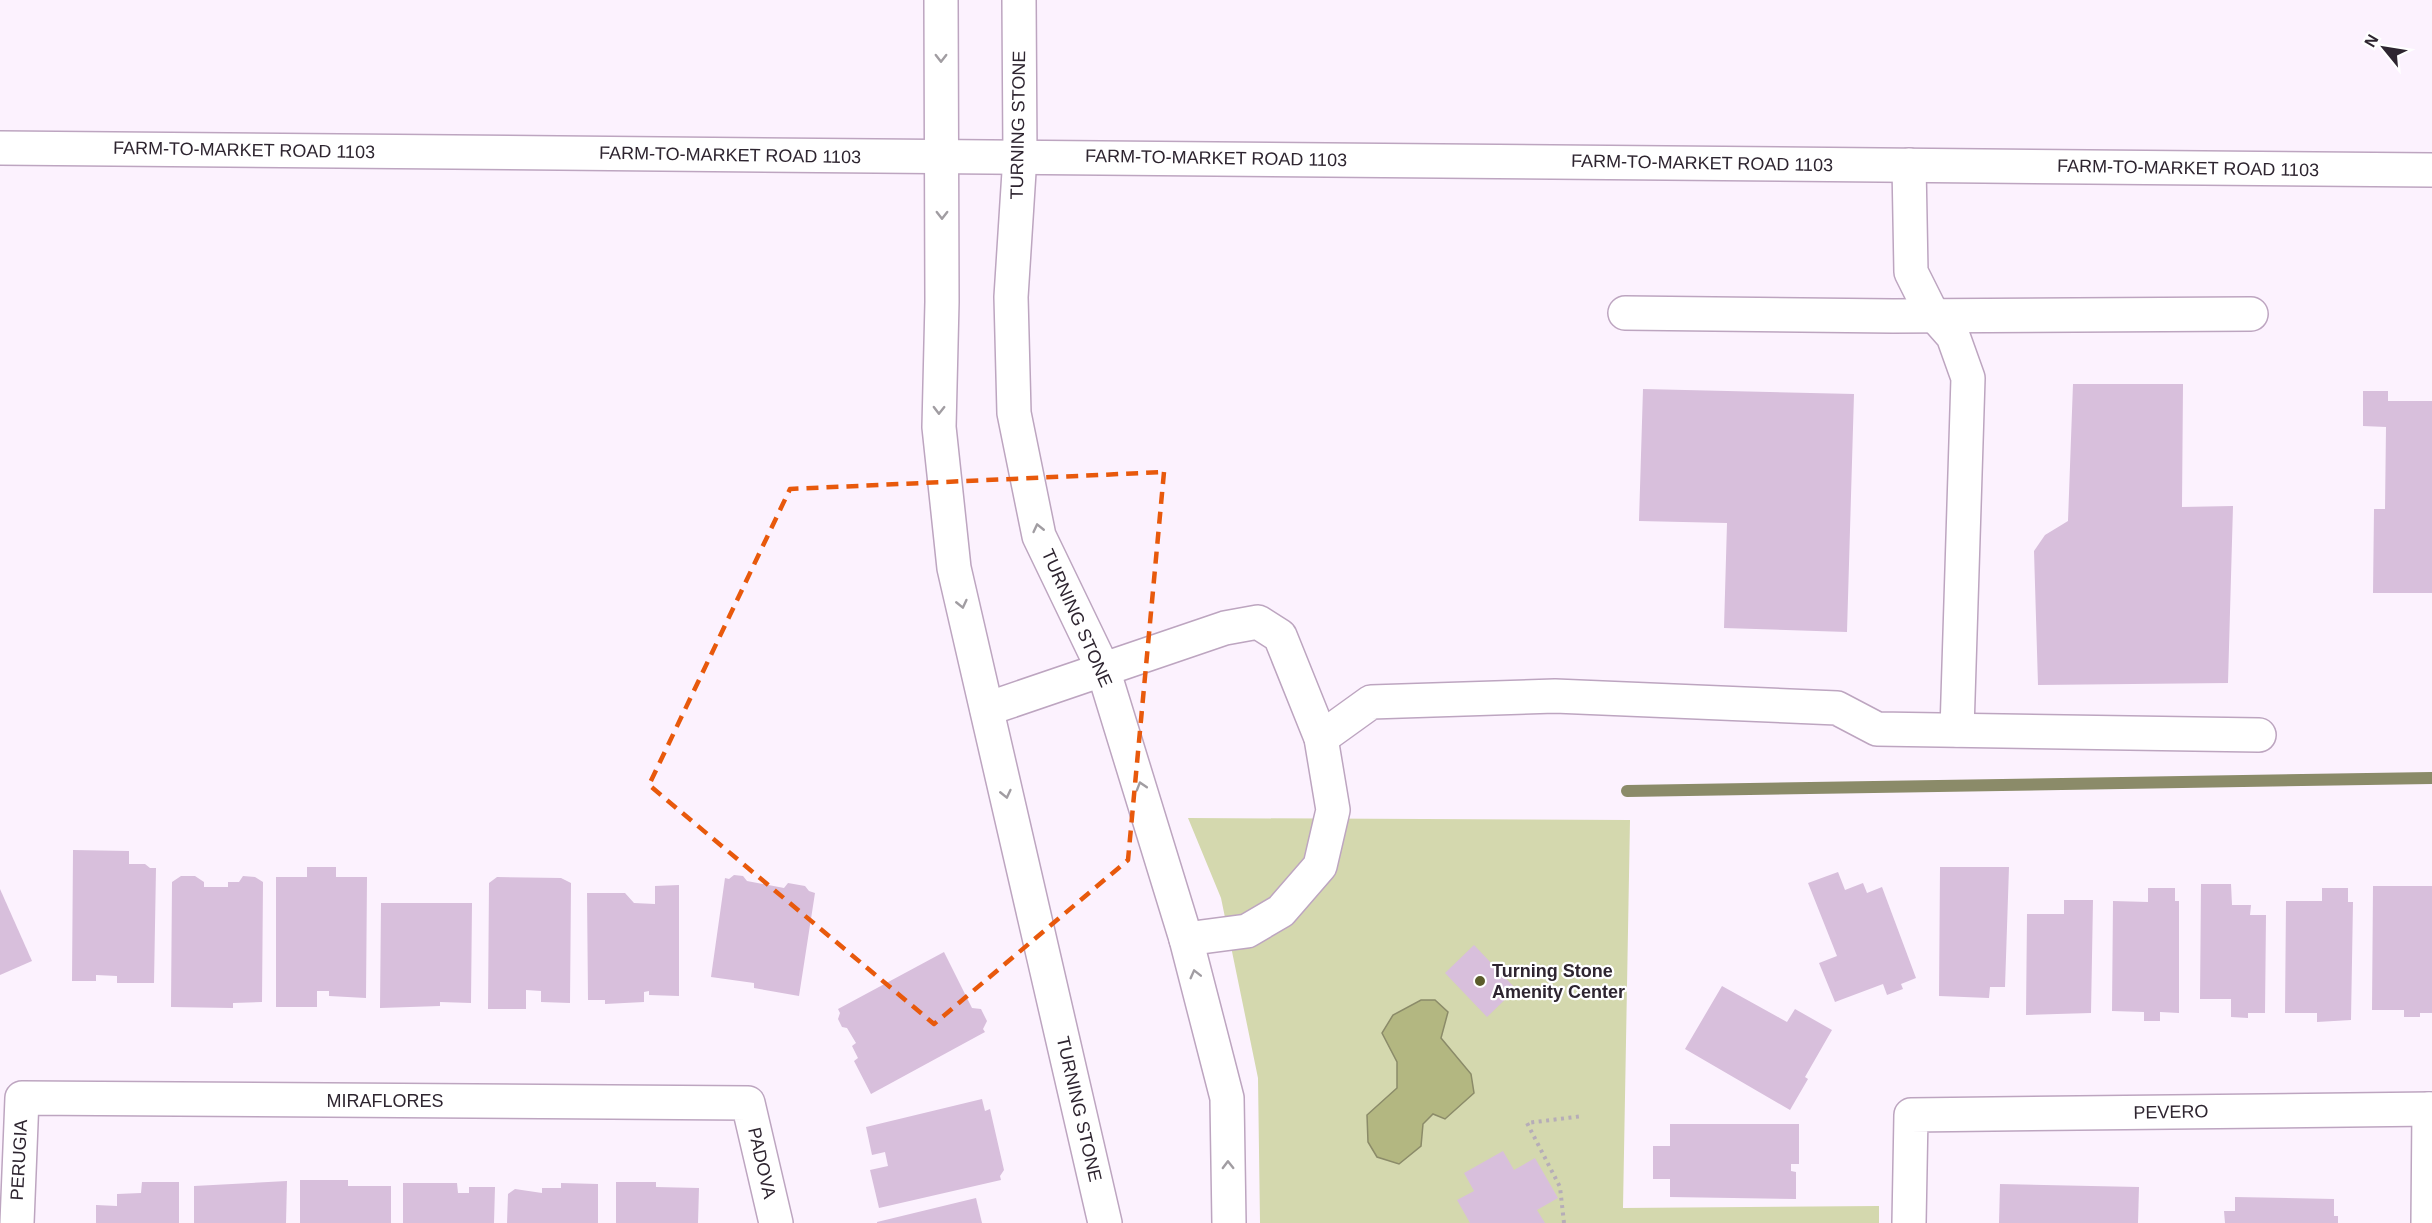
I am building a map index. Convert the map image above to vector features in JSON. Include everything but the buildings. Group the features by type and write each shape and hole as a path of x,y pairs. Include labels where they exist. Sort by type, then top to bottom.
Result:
{"street":[{"name":"TURNING STONE","path":"941,0 939,427 954,568 1106,1223"},
{"name":"TURNING STONE","path":"1018,0 1020,156 1011,297 1014,413 1040,536 1103,669 1186,939 1227,1098 1229,1223"},
{"name":"FARM-TO-MARKET ROAD 1103","path":"0,148 2432,170"},
{"path":"1909,165 1911,272 1930,310 1953,336 1968,378 1957,730"},
{"path":"1625,313 1936,316 2251,314"},
{"path":"987,709 1225,628 1258,622 1280,636 1321,738 1333,810 1320,866 1281,911 1247,931 1186,939"},
{"path":"1321,738 1371,702 1555,696 1837,708 1877,729 2259,735"},
{"name":"MIRAFLORES","path":"22,1098 748,1103"},
{"name":"PERUGIA","path":"17,1223 22,1098"},
{"name":"PADOVA","path":"748,1103 777,1223"},
{"path":"2428,1223 2430,1109"},
{"name":"PEVERO","path":"1910,1223 1911,1115 2430,1109"}],"path":[{"path":"1564,1223 1560,1187 1527,1123 1583,1116"}],"highlighted area":[{"path":"1164,472 1128,860 934,1024 649,785 790,489"}],"shaded area":[{"path":"1188,818 1630,820 1623,1208 1879,1206 1879,1223 1260,1223 1258,1078 1221,898"},
{"path":"1421,1000 1435,1000 1448,1012 1441,1038 1471,1074 1474,1093 1445,1119 1433,1114 1423,1124 1421,1146 1399,1164 1377,1157 1368,1142 1367,1115 1397,1088 1397,1062 1382,1033 1393,1015"}],"waterway":[{"path":"1627,791 2432,778"}],"place":[{"name":"Turning Stone Amenity Center","path":"1480,981"}]}
